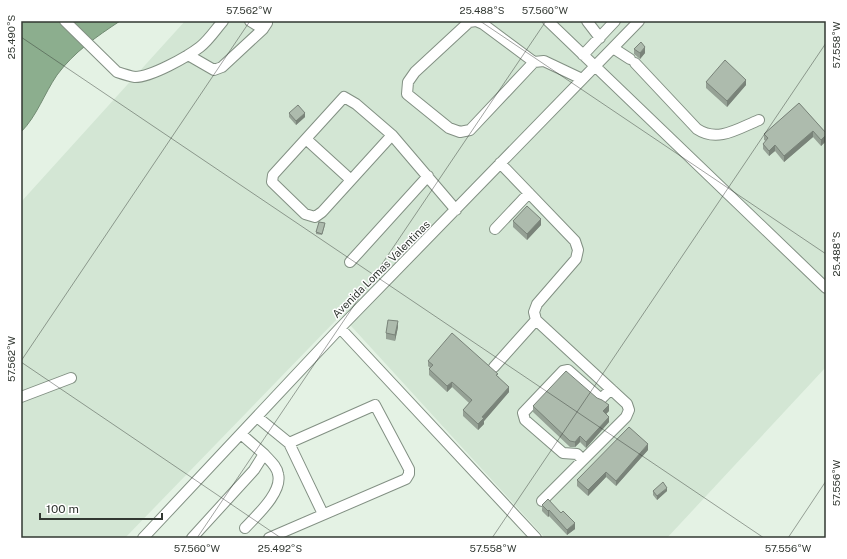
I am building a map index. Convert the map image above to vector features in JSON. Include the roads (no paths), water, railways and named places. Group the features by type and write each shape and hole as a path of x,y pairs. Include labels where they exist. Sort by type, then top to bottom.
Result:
{"street":[{"path":"65,21 117,72 137,77 151,73 188,55 200,46 223,21"},
{"path":"188,55 214,70 222,67 264,25 250,21"},
{"path":"548,21 826,288"},
{"path":"587,21 600,38"},
{"path":"583,55 615,21"},
{"name":"Avenida Lomas Valentinas","path":"143,538 340,328 639,21"},
{"path":"534,62 483,24 469,22 415,72 408,82 407,94 449,128 460,132 470,130 534,62 544,61 582,79"},
{"path":"613,48 633,61 697,129 703,133 713,136 724,135 759,120"},
{"path":"392,135 322,212 315,217 305,214 276,186 272,179 273,176 344,97 356,104 392,135 456,210"},
{"path":"306,139 351,180"},
{"path":"500,163 575,241 578,250 576,259 537,304 534,312 536,320 627,404 629,410 626,417 542,502"},
{"path":"350,262 428,176"},
{"path":"495,229 529,193"},
{"path":"494,366 536,320"},
{"path":"340,328 536,538"},
{"path":"583,460 577,454 563,453 525,420 524,413 564,371 568,370 601,399 611,389"},
{"path":"21,397 72,378"},
{"path":"274,537 323,514 406,479 409,474 409,468 375,405 289,443"},
{"path":"257,417 289,443 323,514"},
{"path":"241,434 264,454 276,469 279,480 277,488 264,507 245,528"},
{"path":"192,538 254,470 264,454"}]}
